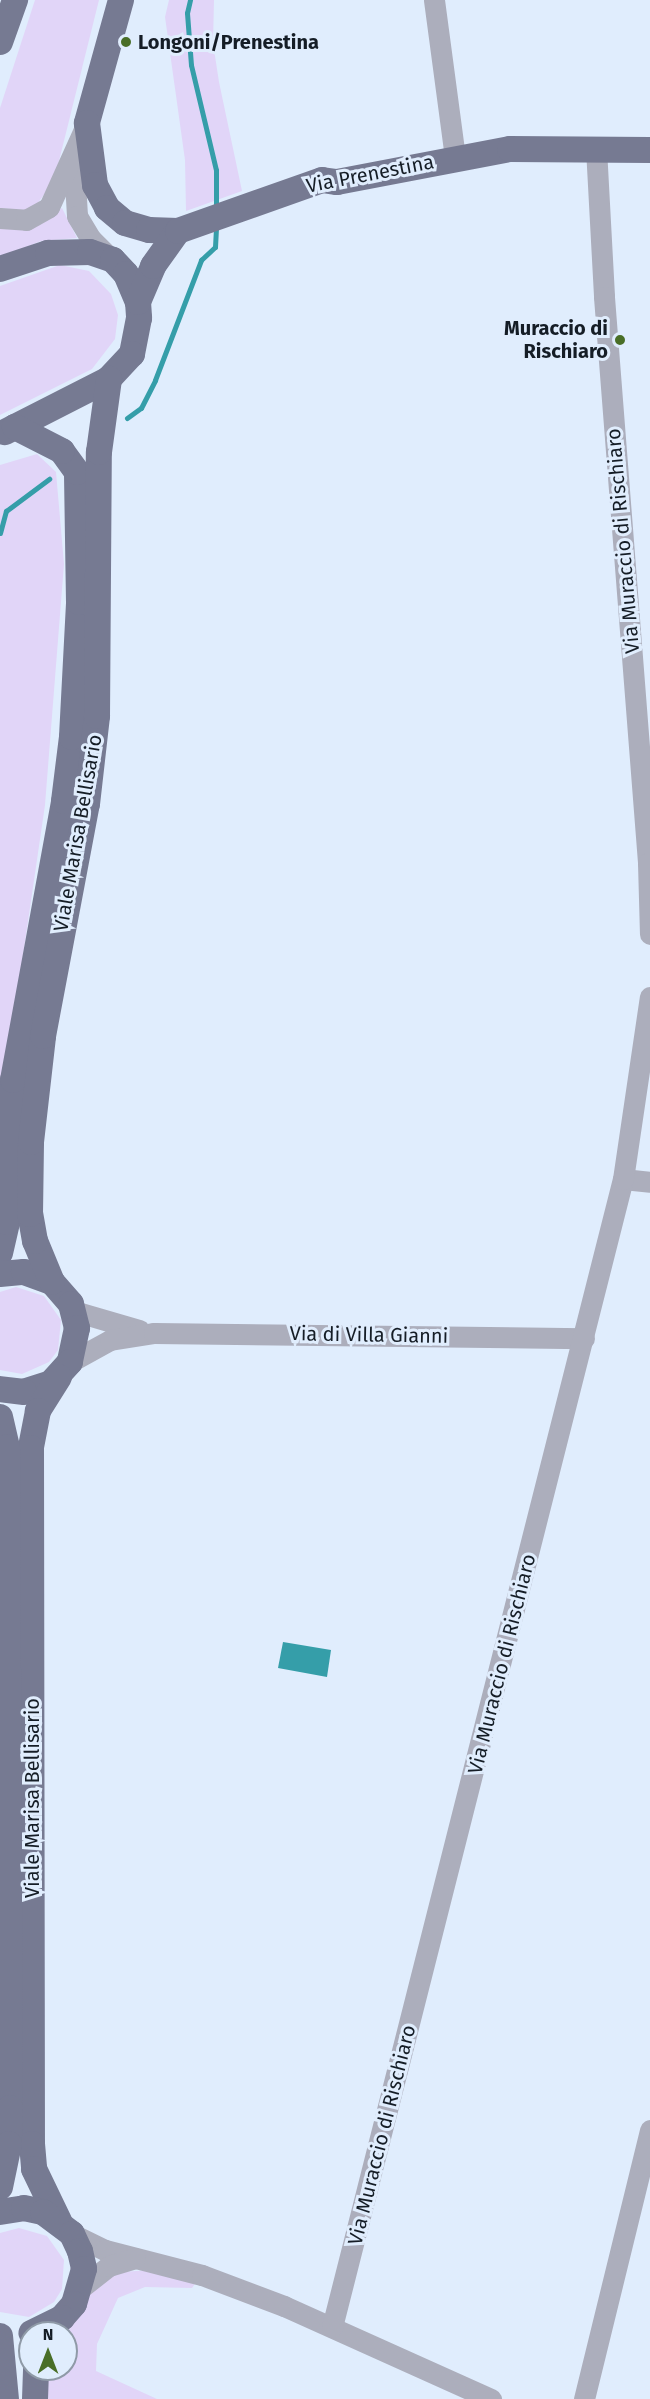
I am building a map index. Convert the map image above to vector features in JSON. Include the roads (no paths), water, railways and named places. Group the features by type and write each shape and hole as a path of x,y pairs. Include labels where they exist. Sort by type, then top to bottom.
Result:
{"main road":[{"path":"0,42 15,0"},
{"path":"121,0 87,123 95,185 107,208 133,226 178,231 153,266 138,302"},
{"name":"Via Prenestina","path":"178,231 206,219 322,180 337,182 510,149 650,150"},
{"path":"0,269 64,250 90,252 113,260 126,274 138,302 139,328 132,354 109,379 8,431"},
{"name":"Viale Marisa Bellisario","path":"81,2287 82,2260 34,2169 32,2144 31,1460 35,1417 64,1369 77,1337 74,1311 52,1282 35,1241 30,1214 31,1142 43,1036 87,804 97,716 99,452 109,379"},
{"name":"Viale Marisa Bellisario","path":"0,1253 6,1230 13,1080 71,747 79,602 76,472 62,451 8,431"},
{"path":"0,1274 24,1272 52,1282"},
{"path":"0,1389 24,1392 42,1388 64,1369"},
{"name":"Viale Marisa Bellisario","path":"0,1417 7,1447 10,2108 9,2144 0,2187"},
{"path":"0,2212 24,2208 65,2228"},
{"path":"52,2321 74,2304 81,2287"},
{"path":"0,2330 18,2331"},
{"path":"0,2336 6,2399"},
{"path":"34,2399 35,2381"}],"street":[{"path":"434,0 455,158"},
{"path":"0,218 17,221 42,213 54,199 87,123"},
{"name":"Via Muraccio di Rischiaro","path":"596,148 604,297 648,863 650,934"},
{"path":"75,155 73,193 77,216 91,239 113,260"},
{"name":"Via Muraccio di Rischiaro","path":"332,2327 623,1179 650,997"},
{"path":"623,1179 650,1182"},
{"name":"Via di Villa Gianni","path":"74,1311 114,1325 154,1333"},
{"name":"Via di Villa Gianni","path":"64,1369 110,1340 154,1333 584,1338"},
{"path":"584,2399 650,2130"},
{"path":"65,2228 135,2258 202,2275 332,2327 491,2399"},
{"path":"81,2287 109,2266 135,2258"}],"water":[{"path":"283,1642 331,1650 327,1677 278,1668"}],"waterway":[{"path":"190,0 187,13 191,65 216,170 216,210"},
{"path":"127,418 141,408 155,380 201,260 215,247 216,226"},
{"path":"0,533 6,511 49,479"}],"place":[{"name":"Longoni/Prenestina","path":"126,42"},
{"name":"Muraccio di Rischiaro","path":"620,340"}]}
